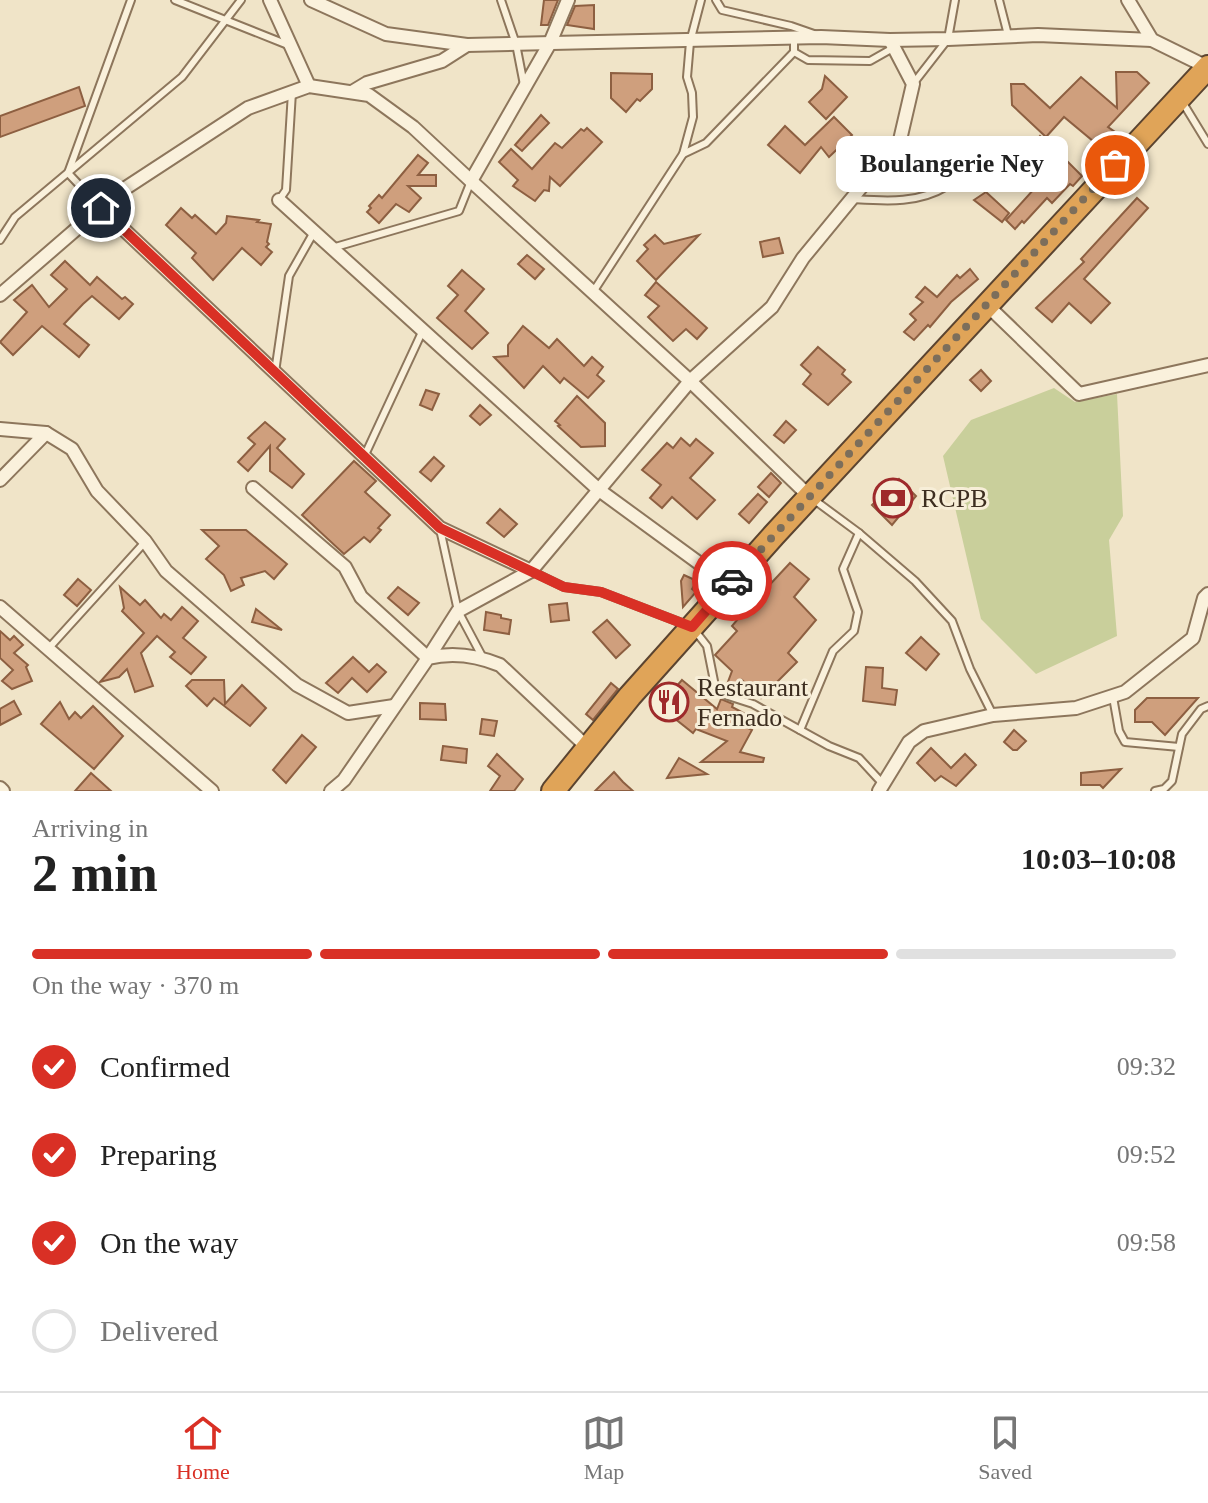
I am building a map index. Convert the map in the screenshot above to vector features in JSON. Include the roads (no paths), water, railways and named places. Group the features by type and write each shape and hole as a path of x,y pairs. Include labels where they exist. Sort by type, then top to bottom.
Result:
{"highway":[{"path":"553,791 587,747 809,496 1208,67"}],"street":[{"path":"270,0 309,86"},
{"path":"311,0 386,34 467,45 821,37 891,44 1038,35 1152,40 1208,67"},
{"path":"471,181 550,43 568,0"},
{"path":"1128,0 1152,40"},
{"path":"331,791 344,780 458,611 531,571 690,381 772,307 803,258 900,140 913,84 891,44"},
{"path":"352,92 367,83 442,61 467,45"},
{"path":"0,295 118,193 248,108 309,86 369,95 413,127 690,381 809,496"},
{"path":"279,200 599,490 729,585"},
{"path":"101,208 440,528 531,571"},
{"path":"987,305 1079,394 1208,365"},
{"path":"0,429 46,433 72,449 97,491 145,541 166,571 297,685 348,713 394,706"},
{"path":"0,480 46,433"},
{"path":"253,488 345,567 361,597 428,658"},
{"path":"881,788 909,742 924,731 993,715 1076,708 1125,692 1193,638 1204,598 1208,594"},
{"path":"0,607 212,791"},
{"path":"428,658 483,658 500,665 587,747"}],"lane":[{"path":"68,173 131,0"},
{"path":"175,0 291,47"},
{"path":"0,240 15,217 182,77 241,0"},
{"path":"501,0 516,44 525,89"},
{"path":"593,292 683,154 693,117 692,93 687,77 690,42 701,0"},
{"path":"716,0 722,10 791,26 821,37"},
{"path":"913,84 948,39 955,0"},
{"path":"999,0 1008,36"},
{"path":"683,154 706,143 794,52 794,38"},
{"path":"794,52 808,60 870,61 891,44"},
{"path":"279,200 286,190 292,92"},
{"path":"1179,96 1208,144"},
{"path":"68,173 101,208"},
{"path":"332,248 459,211 471,181"},
{"path":"852,199 900,202 937,192 947,186"},
{"path":"275,372 289,276 314,232"},
{"path":"364,457 423,330"},
{"path":"809,496 859,533 915,581 952,621 970,669 993,715"},
{"path":"440,528 458,611 483,658"},
{"path":"800,730 833,651 854,631 858,612 843,569 859,533"},
{"path":"48,649 145,541"},
{"path":"531,571 564,587 601,592 692,627 707,646 715,686 725,695 753,704 829,746 859,758 881,788"},
{"path":"1113,696 1119,731 1125,742 1179,747"},
{"path":"1155,791 1164,789 1172,781 1182,734 1201,709 1208,706"}],"place":[{"name":"Boulangerie Ney","path":"1115,165"},
{"name":"RCPB","path":"893,498"},
{"name":"Restaurant Fernado","path":"669,702"}]}
